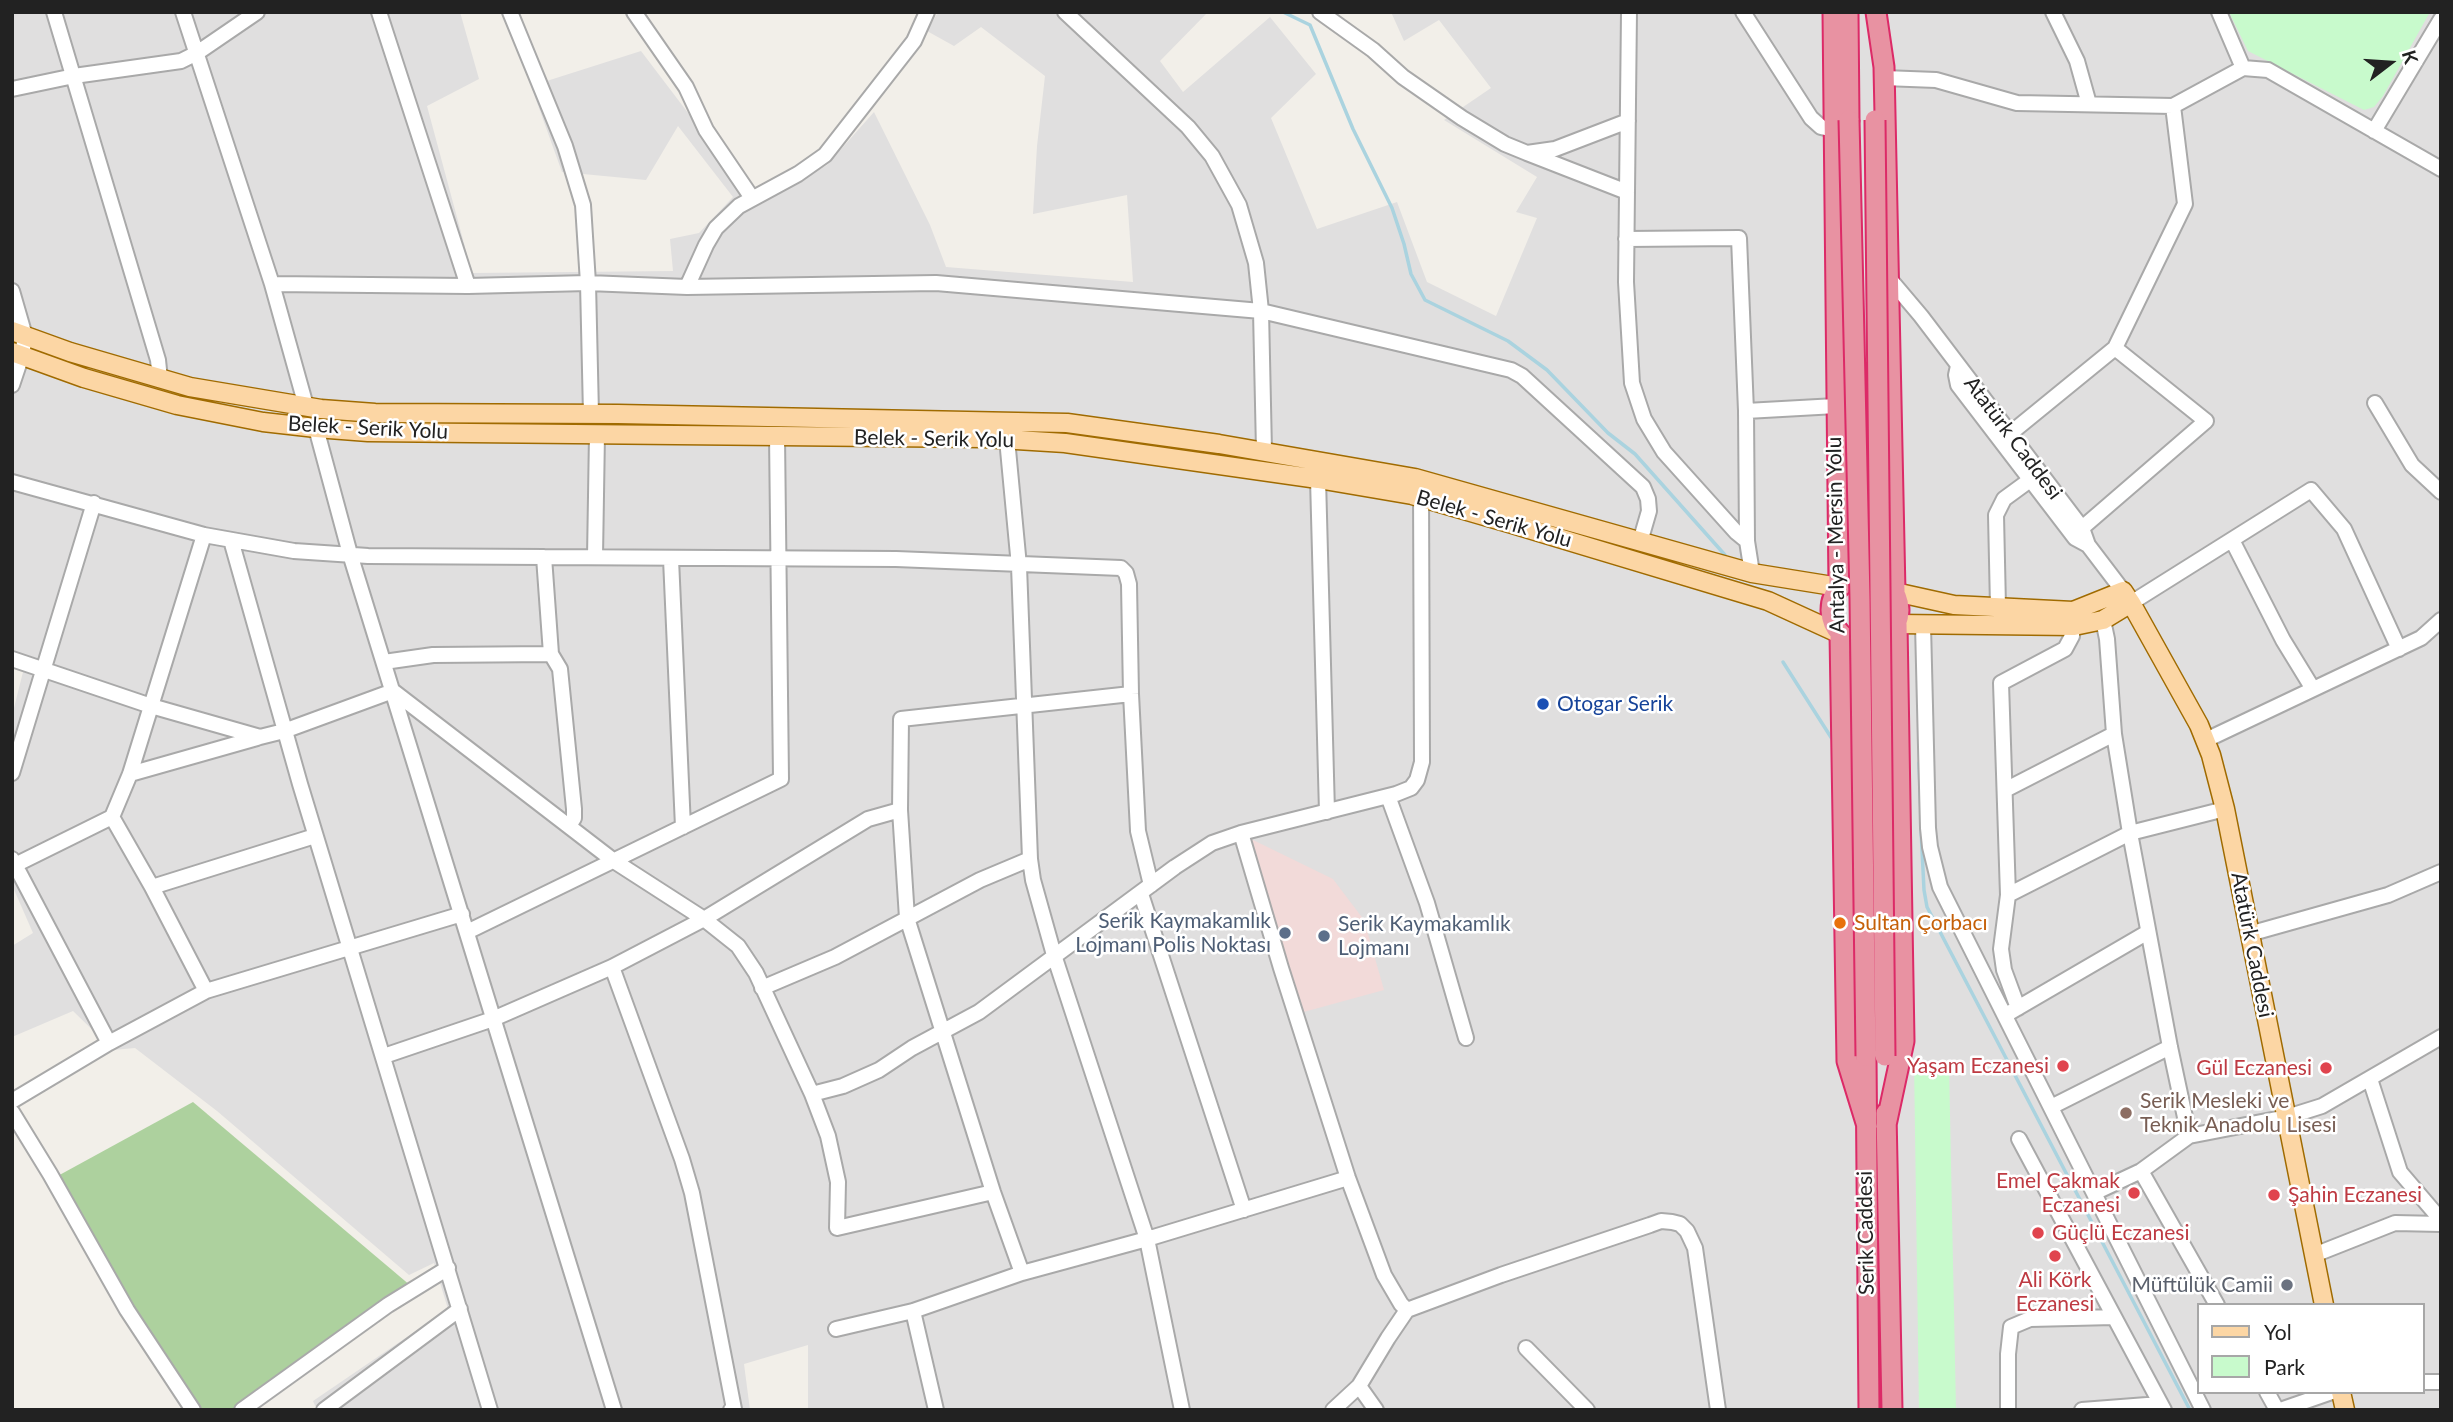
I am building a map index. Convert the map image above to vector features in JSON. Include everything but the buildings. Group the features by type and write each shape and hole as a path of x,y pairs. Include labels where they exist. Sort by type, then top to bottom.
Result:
{"highway":[{"path":"1833,12 1841,125 1836,406 1839,587"},
{"name":"Antalya - Mersin Yolu","path":"1848,12 1841,125 1875,1056"},
{"name":"Antalya - Mersin Yolu","path":"1871,12 1875,120 1875,1056"},
{"path":"1876,12 1884,78 1895,593 1899,603 1897,624 1904,1041 1876,1126"},
{"path":"1876,1126 1847,1061 1840,634 1831,616 1834,595 1848,580 1869,575 1879,578 1895,593"},
{"path":"1840,634 1854,643 1871,644 1886,637 1897,624"},
{"name":"Serik Caddesi","path":"1869,1410 1876,1126 1875,1056"},
{"name":"Serik Caddesi","path":"1876,1126 1892,1410"}],"main road":[{"name":"Belek - Serik Yolu","path":"19,333 70,352 190,387 306,407 375,412 1067,423 1264,451 1640,542 1752,573 1839,587"},
{"name":"Belek - Serik Yolu","path":"17,354 84,378 177,405 262,422 316,428 368,432 1007,439 1065,443 1318,479 1421,489 1768,601 1840,634"},
{"path":"1895,593 1954,605 1998,607 2103,620 2127,597"},
{"path":"1897,624 2073,618 2127,597"},
{"name":"Atatürk Caddesi","path":"2127,597 2206,740 2225,808 2324,1303"}],"street":[{"path":"54,12 158,360 160,379"},
{"path":"183,12 272,284 306,407"},
{"path":"12,89 74,76 173,63 197,53 257,12"},
{"path":"379,12 468,286"},
{"path":"510,12 578,183 586,226 591,414"},
{"path":"635,12 686,87 706,130 752,198"},
{"path":"687,287 706,245 728,215 825,155 915,41 927,12"},
{"path":"1065,12 1188,127 1212,156 1239,205 1256,264 1261,311 1264,451"},
{"path":"1320,12 1373,50 1403,77 1505,145 1627,192"},
{"path":"1629,12 1626,239 1632,383 1644,419 1664,452 1747,541"},
{"path":"1743,12 1811,118 1821,127 1841,125"},
{"path":"2053,12 2077,61 2089,104"},
{"path":"2219,12 2244,68"},
{"path":"2374,131 2441,19"},
{"path":"1884,78 1936,80 2017,103 2173,106 2244,68 2268,70 2441,169"},
{"path":"2088,545 2075,538 2030,480 2005,438 2115,348 2185,204 2173,106"},
{"path":"1527,153 1555,149 1628,121"},
{"path":"1626,239 1739,238 1746,411 1747,541 1752,573"},
{"name":"Atatürk Caddesi","path":"1888,277 1958,366 2005,438 2082,528 2088,545 2127,597"},
{"path":"272,284 468,286 588,283 687,287 936,283 1261,311 1511,370 1522,376 1643,487 1649,511 1640,542"},
{"path":"12,291 19,333 12,385"},
{"path":"2082,528 2206,421 2115,348"},
{"path":"2375,403 2412,465 2441,492"},
{"path":"1746,411 1836,406"},
{"path":"316,428 350,554 614,1410"},
{"path":"595,557 597,434"},
{"path":"467,932 781,779 777,436"},
{"path":"1007,439 1018,566 1033,880 1054,955 1147,1239 1182,1410"},
{"path":"1318,479 1327,811"},
{"path":"1998,607 1996,515 2004,499 2030,480"},
{"path":"12,482 204,534 294,551 368,556 896,559 1018,566 1121,568 1126,573 1129,584 1138,831 1146,890 1244,1210"},
{"path":"812,1094 861,1079 979,1012 1175,867 1212,843 1241,832 1411,788 1418,780 1421,770 1421,489"},
{"path":"2127,597 2232,540 2311,490 2344,529 2399,649"},
{"path":"12,773 94,503"},
{"path":"108,1042 14,862 112,817 130,774 204,534"},
{"path":"231,540 315,836 490,1410"},
{"path":"2232,540 2283,640 2313,690"},
{"path":"544,557 551,654 560,668 575,809 569,826"},
{"path":"671,559 683,827"},
{"path":"2011,1012 2001,949 2008,895 2001,683 2061,652 2070,640 2073,618"},
{"path":"2103,620 2107,639 2114,734 2130,833 2169,1047 2189,1136"},
{"path":"1923,625 1928,828 1940,887 1949,908 2011,1012 2051,1107 2203,1410"},
{"path":"2206,740 2399,649 2440,626"},
{"path":"384,662 433,655 551,654"},
{"path":"12,659 151,706 260,737"},
{"path":"130,774 284,731 393,691"},
{"path":"393,691 614,861 704,919 738,946 762,988 812,1094 828,1136 836,1167 837,1227 993,1192"},
{"path":"1021,1273 907,918 900,810 901,719 1131,694"},
{"path":"2005,790 2114,734"},
{"path":"1388,796 1427,903 1466,1038"},
{"path":"2008,895 2130,833 2225,808"},
{"path":"384,1056 493,1019 612,968 704,919 868,818 900,810"},
{"path":"112,817 206,991"},
{"path":"1241,832 1348,1178 1384,1275 1407,1310"},
{"path":"152,887 315,836"},
{"path":"762,988 835,957 980,880 1030,859"},
{"path":"2249,934 2388,895 2441,873"},
{"path":"12,1101 108,1042 206,991 462,914"},
{"path":"2011,1012 2148,932"},
{"path":"612,968 692,1193 732,1396 734,1409 731,1410"},
{"path":"2094,1194 2141,1171 2189,1136 2287,1117 2322,1106 2441,1037"},
{"path":"2051,1107 2169,1047"},
{"path":"2370,1079 2400,1172 2441,1222"},
{"path":"12,1112 127,1310 193,1410"},
{"path":"2019,1139 2162,1407 2082,1410"},
{"path":"2141,1171 2216,1303"},
{"path":"836,1329 913,1311 1021,1273 1147,1239 1348,1178"},
{"path":"1333,1410 1359,1386 1407,1310 1661,1221 1681,1224 1692,1239 1718,1410"},
{"path":"2314,1255 2395,1223 2441,1222"},
{"path":"242,1410 388,1305 448,1268"},
{"path":"324,1410 460,1309"},
{"path":"913,1311 936,1410"},
{"path":"2008,1410 2011,1327 2030,1319 2114,1317"},
{"path":"1526,1348 1587,1410"},
{"path":"1359,1386 1376,1410"},
{"path":"2268,1394 2278,1410 2326,1394"}],"shaded area":[{"path":"12,12 460,12 479,79 427,106 472,273 673,271 670,239 699,233 733,197 678,126 646,180 562,172 531,86 641,51 758,205 827,165 874,112 930,225 946,267 1133,282 1127,195 1033,214 1045,76 981,27 954,46 927,31 938,12 1208,12 1160,61 1183,92 1270,17 1316,74 1271,118 1317,229 1397,202 1427,282 1496,316 1537,218 1516,212 1537,177 1444,120 1491,88 1439,20 1404,41 1391,12 2441,12 2441,1410 808,1410 808,1345 744,1364 750,1410 317,1410 313,1401 448,1309 434,1263 409,1275 217,1111 135,1048 113,1050 73,1011 12,1037 12,946 33,933 12,885 12,716 23,672 12,668"},
{"name":"Serik Kaymakamlık Lojmanı","path":"1251,839 1333,879 1364,920 1384,990 1300,1013"}],"green space":[{"path":"2229,12 2430,12 2383,96 2374,107 2364,110 2248,51"},
{"path":"1914,1061 1949,1065 1956,1410 1919,1410"},
{"path":"193,1102 411,1286 238,1410 192,1410 54,1178"}],"waterway":[{"path":"1283,12 1310,25 1353,129 1392,208 1411,274 1425,300 1508,341 1547,370 1608,433 1635,454 1725,555"},
{"path":"1783,662 1834,742"},
{"path":"1919,763 1921,814"},
{"path":"1921,829 1927,907 2190,1410"}],"place":[{"name":"Otogar Serik","path":"1543,704"},
{"name":"Sultan Çorbacı","path":"1840,923"},
{"name":"Serik Kaymakamlık Lojmanı Polis Noktası","path":"1285,933"},
{"name":"Serik Kaymakamlık Lojmanı","path":"1324,936"},
{"name":"Yaşam Eczanesi","path":"2063,1066"},
{"name":"Gül Eczanesi","path":"2326,1068"},
{"name":"Serik Mesleki ve Teknik Anadolu Lisesi","path":"2126,1113"},
{"name":"Emel Çakmak Eczanesi","path":"2134,1193"},
{"name":"Şahin Eczanesi","path":"2274,1195"},
{"name":"Güçlü Eczanesi","path":"2038,1233"},
{"name":"Ali Körk Eczanesi","path":"2055,1256"},
{"name":"Müftülük Camii","path":"2287,1285"}]}
